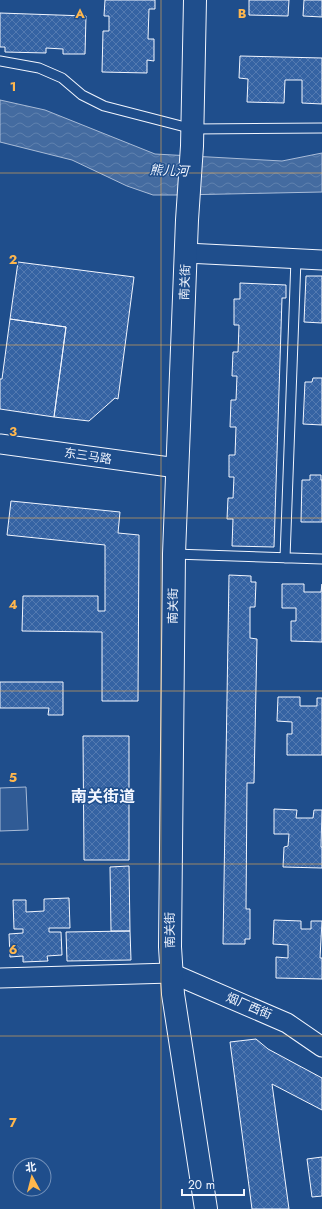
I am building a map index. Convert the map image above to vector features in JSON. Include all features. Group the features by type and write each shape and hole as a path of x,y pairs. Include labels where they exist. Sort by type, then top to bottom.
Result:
{"street":[{"name":"南关街","path":"195,0 192,137 187,220 174,554 169,900 173,994 206,1209"},
{"path":"186,253 322,260"},
{"name":"东三马路","path":"0,444 177,468"},
{"path":"0,978 172,973"},
{"name":"烟厂西街","path":"172,973 287,1023 322,1047"}],"lane":[{"path":"0,61 40,68 62,78 82,95 104,106 192,137 322,128"},
{"path":"285,558 296,259"},
{"path":"174,554 322,559"}],"shaded area":[{"path":"26,787 28,830 0,831 0,788"}],"water":[{"name":"熊儿河","path":"0,100 45,110 155,154 282,161 322,153 322,192 153,195 127,186 72,160 0,142"}],"building":[{"path":"105,0 155,0 155,9 149,9 148,39 154,39 154,61 147,60 147,73 102,72 103,31 109,31 109,16 104,16"},
{"path":"249,0 289,0 288,16 249,15"},
{"path":"304,0 322,0 322,17 303,16"},
{"path":"0,13 86,16 85,54 63,54 63,49 46,48 46,53 5,52 5,47 0,47"},
{"path":"240,56 322,58 322,104 302,103 302,80 285,80 284,103 247,102 248,79 239,78"},
{"path":"18,262 134,277 118,399 115,398 89,421 54,417 66,327 10,319"},
{"path":"306,276 322,276 322,323 304,322"},
{"path":"240,283 286,285 286,298 282,298 274,547 232,546 233,519 227,519 228,498 233,498 234,477 229,477 229,455 235,455 236,427 230,427 231,400 236,400 237,376 232,376 233,352 238,352 239,325 234,325 234,299 240,299"},
{"path":"10,319 66,327 54,417 0,409 0,379 2,379"},
{"path":"313,378 322,378 322,425 303,424 305,382 312,382"},
{"path":"310,475 321,475 322,522 301,522 302,480 310,480"},
{"path":"11,501 120,512 118,533 139,535 138,701 102,701 102,632 22,631 23,596 98,596 98,611 105,611 105,545 7,535"},
{"path":"229,575 251,576 251,582 256,582 255,607 250,607 250,638 257,639 254,783 247,783 246,909 250,909 250,939 245,939 245,944 223,944"},
{"path":"282,584 304,584 304,592 321,592 322,584 322,642 291,641 291,621 296,621 296,608 282,608"},
{"path":"0,682 63,682 63,715 48,715 49,708 0,708"},
{"path":"278,697 300,697 300,706 317,706 317,698 322,698 322,755 287,755 287,734 292,734 292,722 277,721"},
{"path":"83,736 129,736 129,860 84,860"},
{"path":"274,809 297,810 296,818 313,818 314,810 322,810 322,868 283,867 284,847 288,846 289,834 274,834"},
{"path":"129,866 130,931 111,931 110,867"},
{"path":"69,898 70,928 49,928 49,932 61,932 62,955 47,956 48,961 23,962 23,956 10,957 9,934 23,933 23,929 14,929 13,900 26,900 26,912 44,911 44,899"},
{"path":"274,920 301,921 301,929 311,929 311,921 322,921 320,958 322,958 322,979 276,978 276,957 288,958 288,945 273,944"},
{"path":"130,931 131,960 67,961 66,932"},
{"path":"256,1039 268,1049 322,1078 322,1110 272,1084 289,1209 252,1209 230,1042"},
{"path":"322,1157 322,1196 312,1197 307,1159"}],"district":[{"name":"南关街道","path":"103,796"}]}
